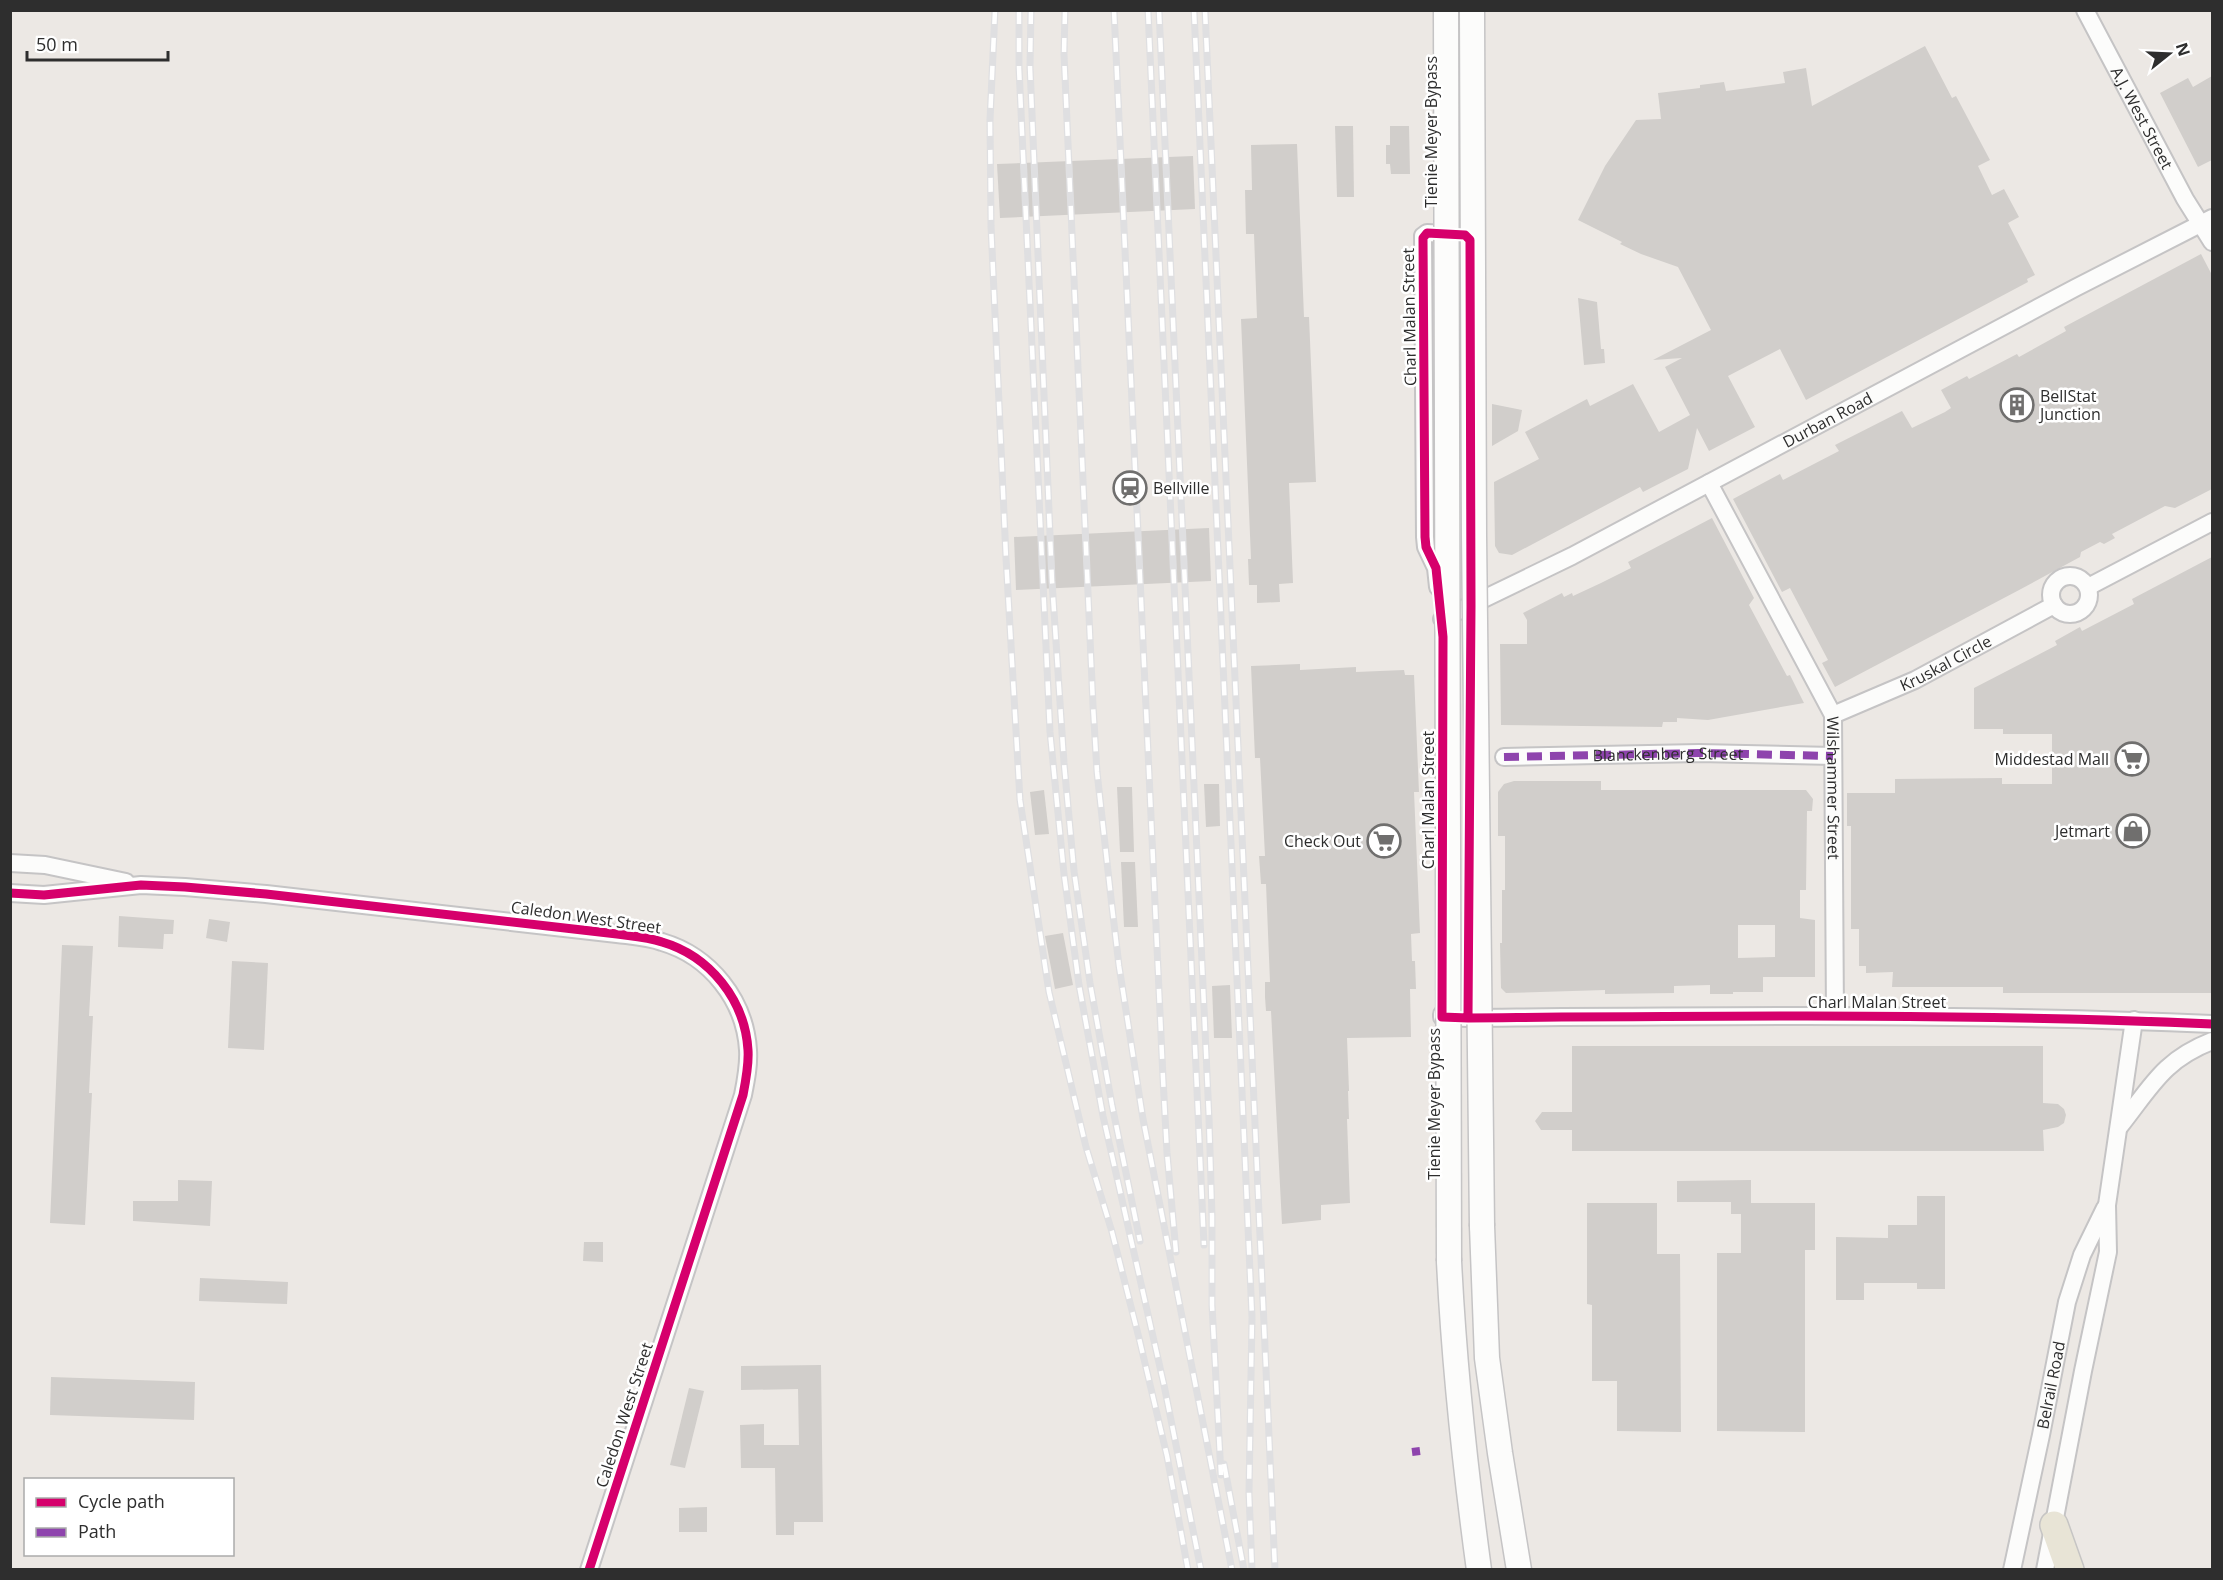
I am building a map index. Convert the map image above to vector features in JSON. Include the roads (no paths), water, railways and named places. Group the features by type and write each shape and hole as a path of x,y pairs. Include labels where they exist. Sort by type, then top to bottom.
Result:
{"main road":[{"name":"Tienie Meyer Bypass","path":"1446,10 1449,1261 1453,1344 1464,1459 1479,1569"},
{"path":"1472,10 1474,547 1481,1204 1487,1358 1519,1569"},
{"path":"2054,1525 2070,1569"}],"street":[{"name":"A.J. West Street","path":"2085,10 2185,199 2207,221 2212,242"},
{"name":"Durban Road","path":"1442,619 1572,556 2075,288 2207,221"},
{"name":"Charl Malan Street","path":"1468,1018 1471,606 1470,240 1467,235 1427,233 1423,238 1425,537 1426,547 1436,568 1442,619 1444,677 1442,1017 1468,1018 1835,1016 2134,1020 2212,1024"},
{"name":"Wilshammer Street","path":"1709,483 1833,715 1835,1016"},
{"path":"2088,587 2212,522"},
{"path":"2075,576 2088,587 2087,604 2079,612 2074,614 2062,612 2054,605 2052,588 2059,579 2075,576"},
{"name":"Kruskal Circle","path":"1833,715 1915,680 2054,605"},
{"name":"Blanckenberg Street","path":"1504,757 1699,753 1833,756"},
{"path":"10,863 45,865 141,885"},
{"path":"10,893 44,895 141,885"},
{"name":"Caledon West Street","path":"141,885 266,894 662,941 700,960 728,990 746,1029 748,1073 743,1095 590,1569"},
{"name":"Belrail Road","path":"2045,1569 2108,1252 2107,1205 2134,1020"},
{"path":"2120,1128 2162,1071 2178,1058 2212,1041"},
{"name":"Belrail Road","path":"2012,1569 2042,1436 2067,1302 2082,1255 2107,1205"}],"railway":[{"path":"995,10 990,120 991,226 1020,800 1049,992 1086,1147 1112,1232 1139,1338 1167,1456 1188,1570"},
{"path":"1019,10 1019,68 1050,732 1064,874 1079,985 1103,1116 1164,1385 1201,1570"},
{"path":"1031,10 1030,67 1052,581 1064,763 1074,871 1090,983 1140,1241"},
{"path":"1065,10 1064,54 1097,772 1119,966 1143,1119 1232,1570"},
{"path":"1114,10 1163,1078 1176,1252"},
{"path":"1148,10 1204,1245"},
{"path":"1159,10 1209,1118 1212,1305 1221,1475"},
{"path":"1194,10 1252,1317 1249,1493 1252,1570"},
{"path":"1205,10 1275,1570"},
{"path":"1224,1464 1244,1570"}],"place":[{"name":"BellStat Junction","path":"2017,405"},
{"name":"Bellville","path":"1130,488"},
{"name":"Middestad Mall","path":"2132,759"},
{"name":"Jetmart","path":"2133,831"},
{"name":"Check Out","path":"1384,841"}]}
